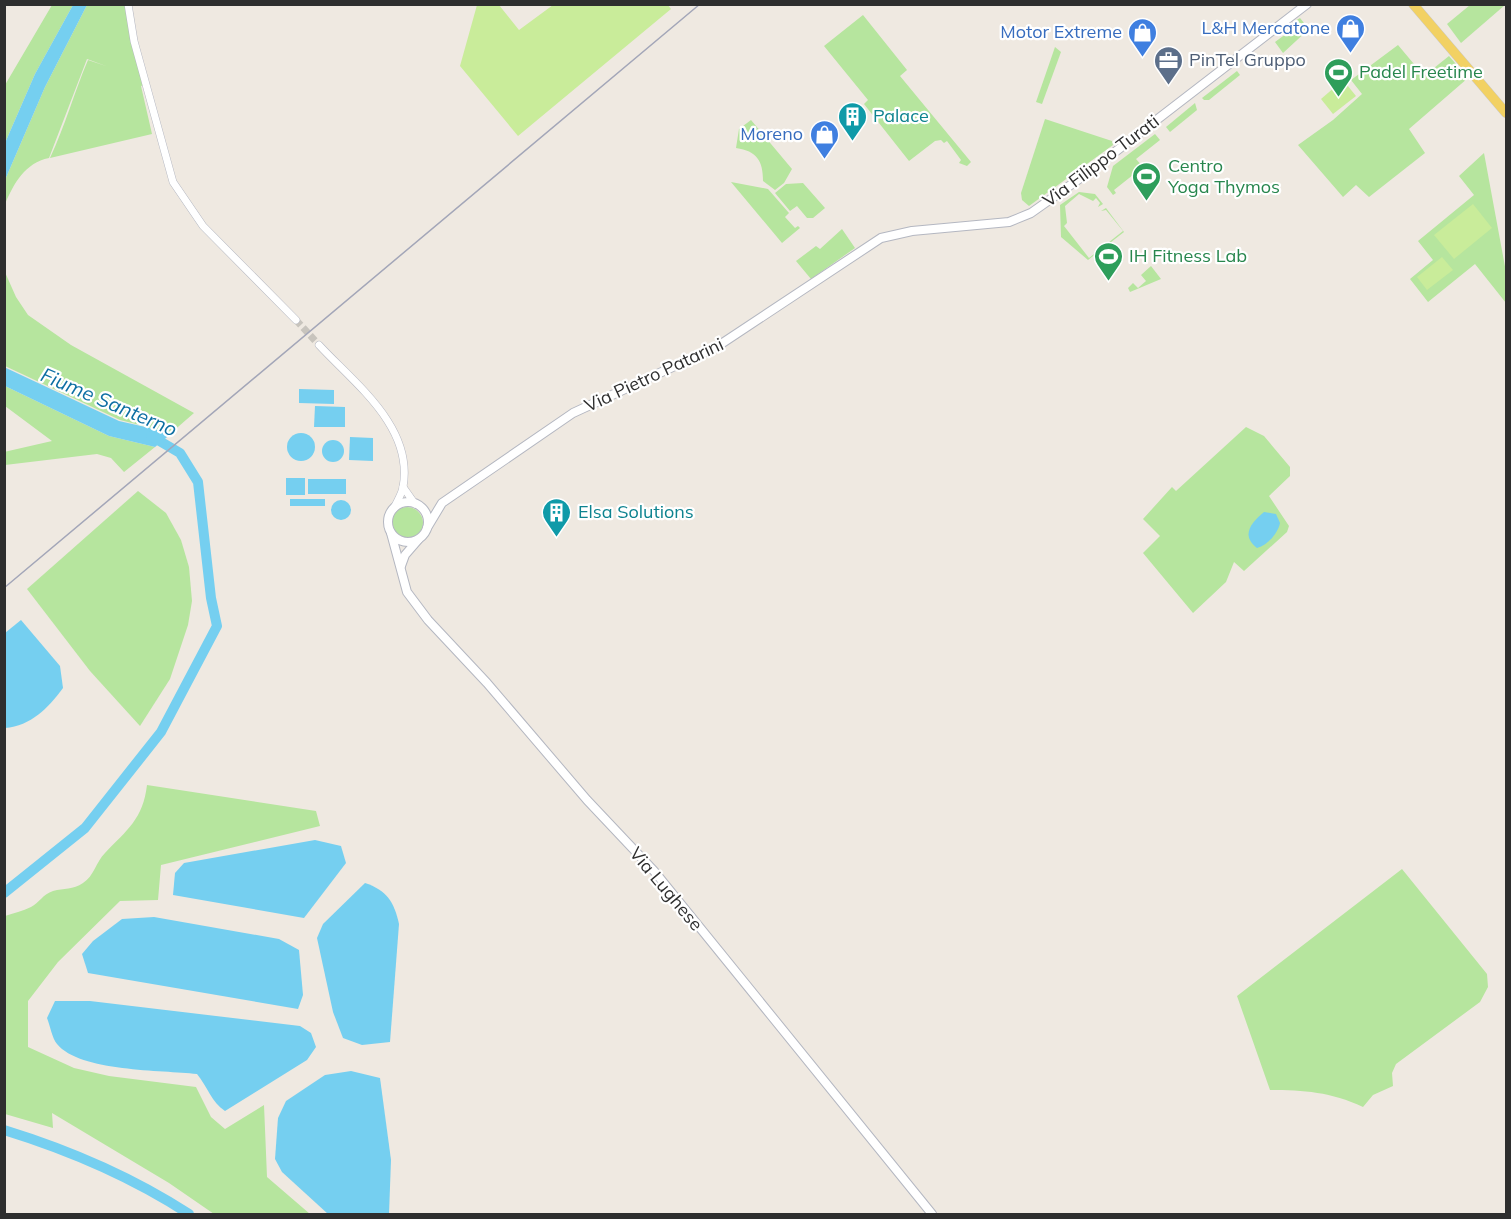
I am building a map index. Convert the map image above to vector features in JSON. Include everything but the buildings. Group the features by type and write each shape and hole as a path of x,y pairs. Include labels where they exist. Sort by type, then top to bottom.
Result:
{"main road":[{"name":"Via Filippo Turati","path":"864,246 896,233 983,226 1009,222 1031,213 1089,172 1307,4"},
{"path":"1413,4 1506,113"},
{"name":"Via Pietro Patarini","path":"427,528 442,503 573,413 693,359 739,334 864,246"},
{"path":"394,508 404,503 417,505 426,516 427,528 405,555 401,567"},
{"name":"Via Pietro Patarini","path":"417,505 442,503"},
{"name":"Via Lughese","path":"394,508 388,520 407,591 428,620 487,683 586,800 654,871 932,1215"},
{"path":"391,533 407,542 419,539"}],"street":[{"path":"128,4 134,41 173,182 202,226 296,321"},
{"path":"319,345 387,419 402,450 404,487 394,508"},
{"path":"404,487 417,505"}],"green space":[{"path":"52,5 73,5 35,74 5,143 5,85"},
{"path":"87,5 125,5 144,85 141,86 152,134 50,158 88,60 106,66 87,59 49,158 33,164 21,175 5,204 5,180 45,87"},
{"path":"477,5 499,5 519,30 553,5 668,5 671,9 518,136 460,66"},
{"path":"1470,5 1505,5 1461,43 1447,24"},
{"path":"863,15 907,70 900,76 971,162 967,166 959,163 961,160 947,141 944,143 941,140 935,141 909,161 864,104 868,100 824,46"},
{"path":"1300,18 1309,29 1283,53 1275,42 1298,25 1295,21"},
{"path":"1398,45 1424,76 1449,56 1468,78 1409,129 1425,153 1369,197 1356,185 1343,197 1298,145 1333,120 1362,94 1351,80"},
{"path":"1055,47 1061,52 1042,104 1036,102"},
{"path":"1237,71 1240,75 1209,100 1202,98"},
{"name":"Padel Freetime","path":"1343,80 1356,96 1333,114 1321,99"},
{"path":"1195,103 1197,110 1170,132 1166,127"},
{"path":"1045,119 1112,141 1113,145 1029,206 1022,200 1021,193"},
{"path":"751,120 792,169 784,183 775,190 763,181 762,168 754,154 736,148 739,129"},
{"path":"1155,134 1160,140 1136,159 1143,167 1114,190 1116,193 1113,195 1107,187 1113,166"},
{"path":"1484,153 1506,272 1506,303 1475,264 1428,302 1410,279 1433,260 1418,241 1474,195 1459,176"},
{"path":"731,182 768,189 789,213 785,217 795,228 798,226 800,228 782,243"},
{"path":"803,183 825,208 813,218 807,218 797,206 790,211 775,193 786,184"},
{"path":"1079,192 1095,194 1103,204 1098,207 1100,203 1096,198 1093,201 1079,194 1065,206 1067,223 1064,226 1089,258 1123,231 1106,210 1101,211 1106,208 1124,232 1088,260 1061,237 1060,205"},
{"path":"1473,204 1492,228 1454,259 1434,235"},
{"path":"842,229 855,248 811,279 796,261 816,246 820,249"},
{"path":"1442,257 1453,270 1427,290 1417,277"},
{"path":"1151,266 1161,279 1130,292 1128,288 1133,283 1138,288 1146,281 1141,275"},
{"path":"4,270 16,297 28,315 71,345 194,413 171,433 120,420 5,366"},
{"path":"5,386 109,436 155,447 124,472 111,458 97,454 5,465 4,452 52,441 5,406"},
{"path":"1246,427 1264,436 1290,467 1290,476 1269,496 1289,526 1287,532 1244,571 1234,562 1226,582 1193,613 1143,553 1160,536 1143,519 1172,487 1176,491"},
{"path":"138,491 166,513 181,540 189,567 192,601 188,625 170,679 140,726 90,671 27,589"},
{"path":"407,507 418,512 423,523 418,534 407,539 396,534 391,523 396,512"},
{"path":"147,785 316,811 320,826 161,865 158,900 120,901 58,962 28,1001 28,1047 74,1068 109,1076 196,1087 211,1117 225,1129 264,1105 267,1177 310,1214 214,1214 169,1183 52,1113 53,1128 5,1114 5,916 31,907 50,892 76,887 87,880 102,857 133,823 142,807"},
{"path":"1402,869 1487,974 1488,987 1480,1002 1396,1064 1392,1073 1393,1086 1373,1095 1363,1107 1340,1098 1317,1093 1270,1090 1237,996"}],"water":[{"path":"73,5 87,5 45,87 5,180 5,143 35,74"},
{"path":"4,367 119,421 172,433 155,447 109,436 5,386"},
{"path":"299,389 334,390 334,404 299,403"},
{"path":"315,406 345,407 345,427 314,427"},
{"path":"301,433 311,437 315,447 311,457 301,461 291,457 287,447 291,437"},
{"path":"350,437 373,438 373,461 349,460"},
{"path":"333,440 341,443 344,451 341,459 333,462 325,459 322,451 325,443"},
{"path":"286,478 305,478 305,495 286,495"},
{"path":"308,479 346,479 346,494 308,494"},
{"path":"290,499 325,499 325,506 290,506"},
{"path":"341,500 348,503 351,510 348,517 341,520 334,517 331,510 334,503"},
{"path":"1264,512 1276,514 1280,523 1272,538 1257,548 1249,538 1249,534 1252,524"},
{"path":"21,620 60,666 63,688 31,720 5,728 5,633"},
{"path":"315,840 341,846 346,863 304,918 173,895 175,873 184,863"},
{"path":"365,883 388,897 395,909 399,924 390,1042 362,1045 343,1038 333,1012 317,938 323,924"},
{"path":"154,917 279,939 299,950 303,995 298,1009 88,973 82,954 93,941 122,919"},
{"path":"55,1001 90,1001 300,1026 311,1033 316,1047 307,1060 225,1111 213,1099 197,1074 102,1065 68,1053 55,1041 47,1018"},
{"path":"351,1071 380,1078 391,1160 389,1214 328,1214 282,1172 275,1159 278,1118 286,1101 325,1075"}],"waterway":[{"name":"Fiume Santerno","path":"4,893 85,828 161,732 217,626 211,598 198,482 180,453 151,436"},
{"name":"Fiume Santerno","path":"4,1130 52,1146 123,1176 189,1214"}],"tunnel":[{"path":"296,320 319,345"}],"railway":[{"path":"4,588 700,4"}],"place":[{"name":"L&H Mercatone","path":"1351,54"},
{"name":"Motor Extreme","path":"1143,58"},
{"name":"PinTel Gruppo","path":"1168,86"},
{"name":"Padel Freetime","path":"1338,98"},
{"name":"Palace","path":"852,142"},
{"name":"Moreno","path":"824,160"},
{"name":"Centro Yoga Thymos","path":"1147,202"},
{"name":"IH Fitness Lab","path":"1108,282"},
{"name":"Elsa Solutions","path":"557,538"}]}
